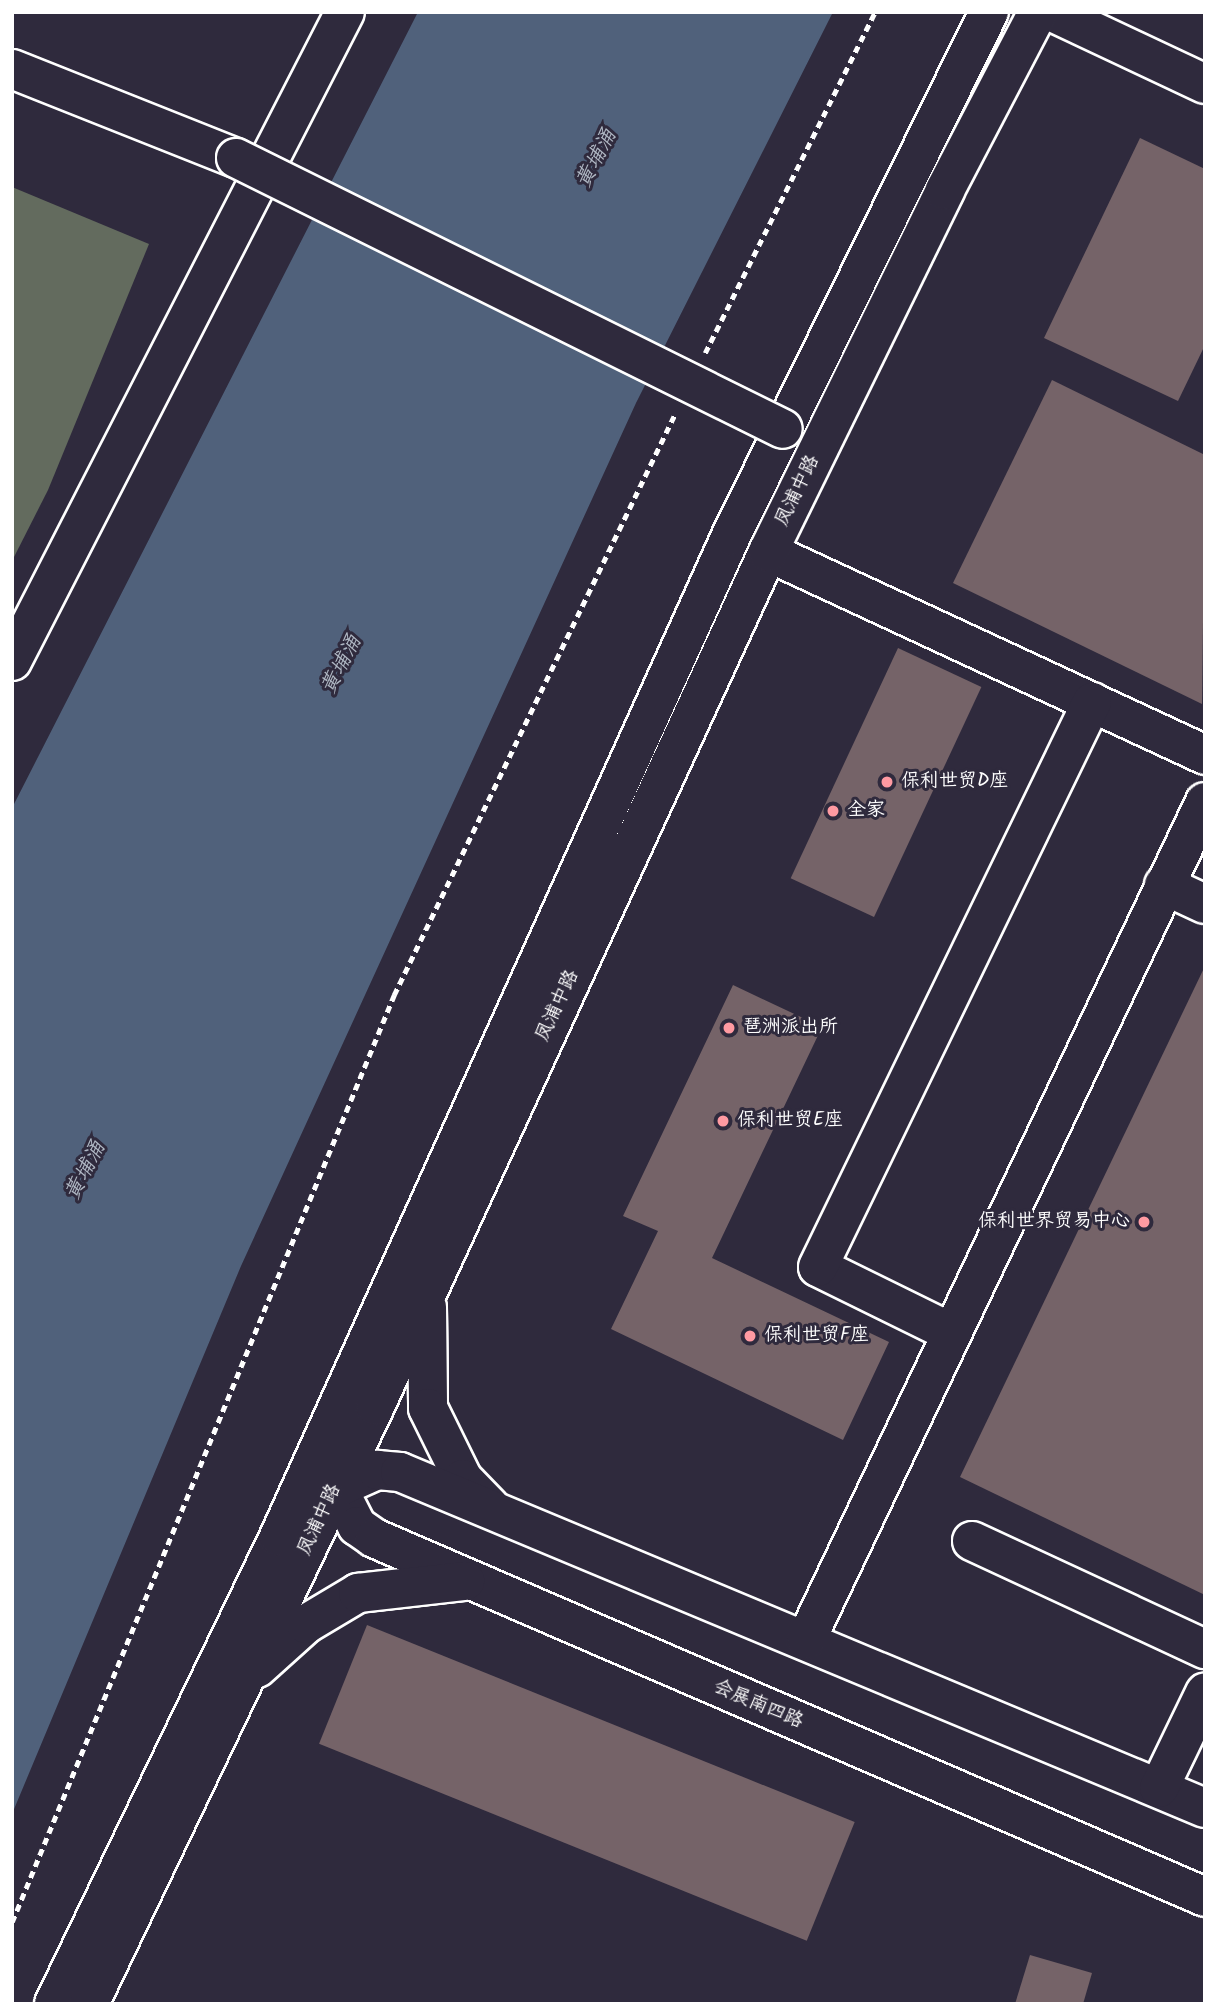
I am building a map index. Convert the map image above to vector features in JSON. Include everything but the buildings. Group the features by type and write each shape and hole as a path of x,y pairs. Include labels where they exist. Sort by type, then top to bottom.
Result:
{"street":[{"path":"12,661 345,12"},
{"name":"凤浦中路","path":"54,2004 279,1536 339,1406 399,1263 783,429 989,12"},
{"name":"凤浦中路","path":"89,2004 336,1485 768,552 939,202 1038,12"},
{"path":"1052,12 1205,85"},
{"path":"12,69 236,158 783,429"},
{"path":"768,552 1205,755"},
{"path":"951,1333 818,1267 1092,702"},
{"path":"806,1640 1205,802"},
{"path":"1164,885 1205,904"},
{"path":"428,1286 428,1408 463,1479 497,1513"},
{"name":"会展南四路","path":"339,1406 336,1485 357,1526 469,1581 1205,1897"},
{"path":"279,1536 336,1485 377,1470 400,1472 1205,1808"},
{"path":"972,1541 1205,1649"},
{"path":"243,1681 306,1625 358,1593 469,1581"},
{"path":"1159,1788 1205,1693"}],"path":[{"path":"703,356 875,12"},
{"path":"12,1922 394,995 679,407"}],"green space":[{"path":"12,187 149,244 48,490 12,561"}],"water":[{"name":"黄埔涌","path":"418,12 833,12 636,403 241,1266 12,1814 12,808"}],"place":[{"name":"保利世贸D座","path":"887,782"},
{"name":"全家","path":"833,811"},
{"name":"琶洲派出所","path":"729,1028"},
{"name":"保利世贸E座","path":"723,1121"},
{"name":"保利世界贸易中心","path":"1144,1222"},
{"name":"保利世贸F座","path":"750,1336"}]}
